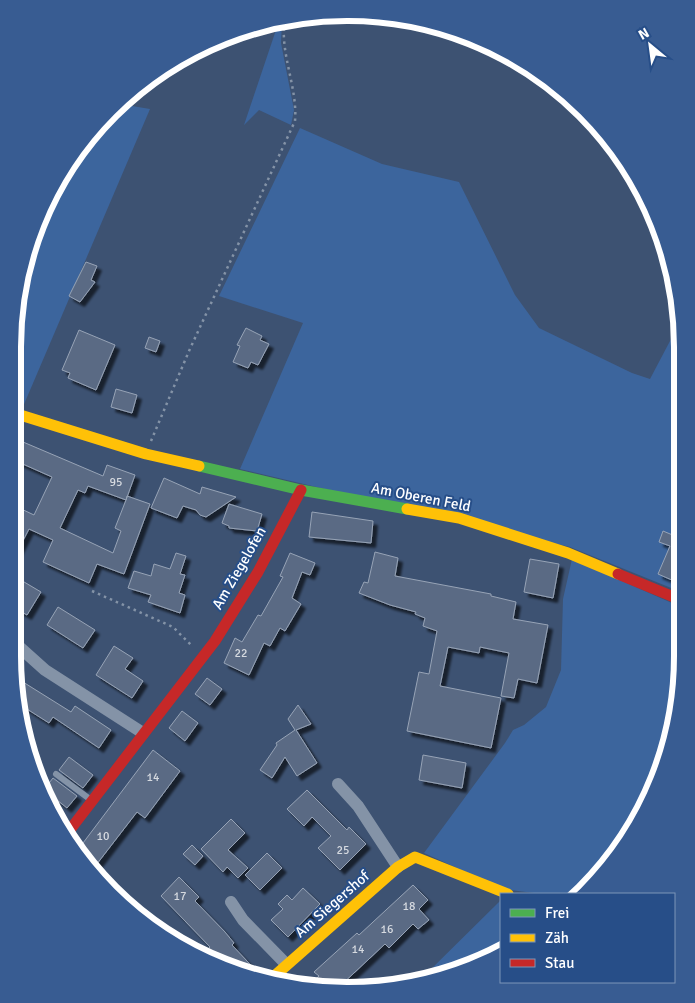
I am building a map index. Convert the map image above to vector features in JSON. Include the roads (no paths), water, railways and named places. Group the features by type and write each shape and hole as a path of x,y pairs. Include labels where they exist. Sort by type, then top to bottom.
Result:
{"street":[{"name":"Am Oberen Feld","path":"21,415 146,454 301,490 459,518 568,553 674,597"},
{"name":"Am Ziegelofen","path":"71,829 201,659 258,572 301,490"},
{"path":"21,648 45,670 143,733"},
{"path":"338,784 358,806 398,867"},
{"name":"Am Siegershof","path":"276,974 398,867 416,857 506,893"},
{"path":"231,902 243,920 286,964"}],"lane":[{"path":"56,774 92,801"}]}
